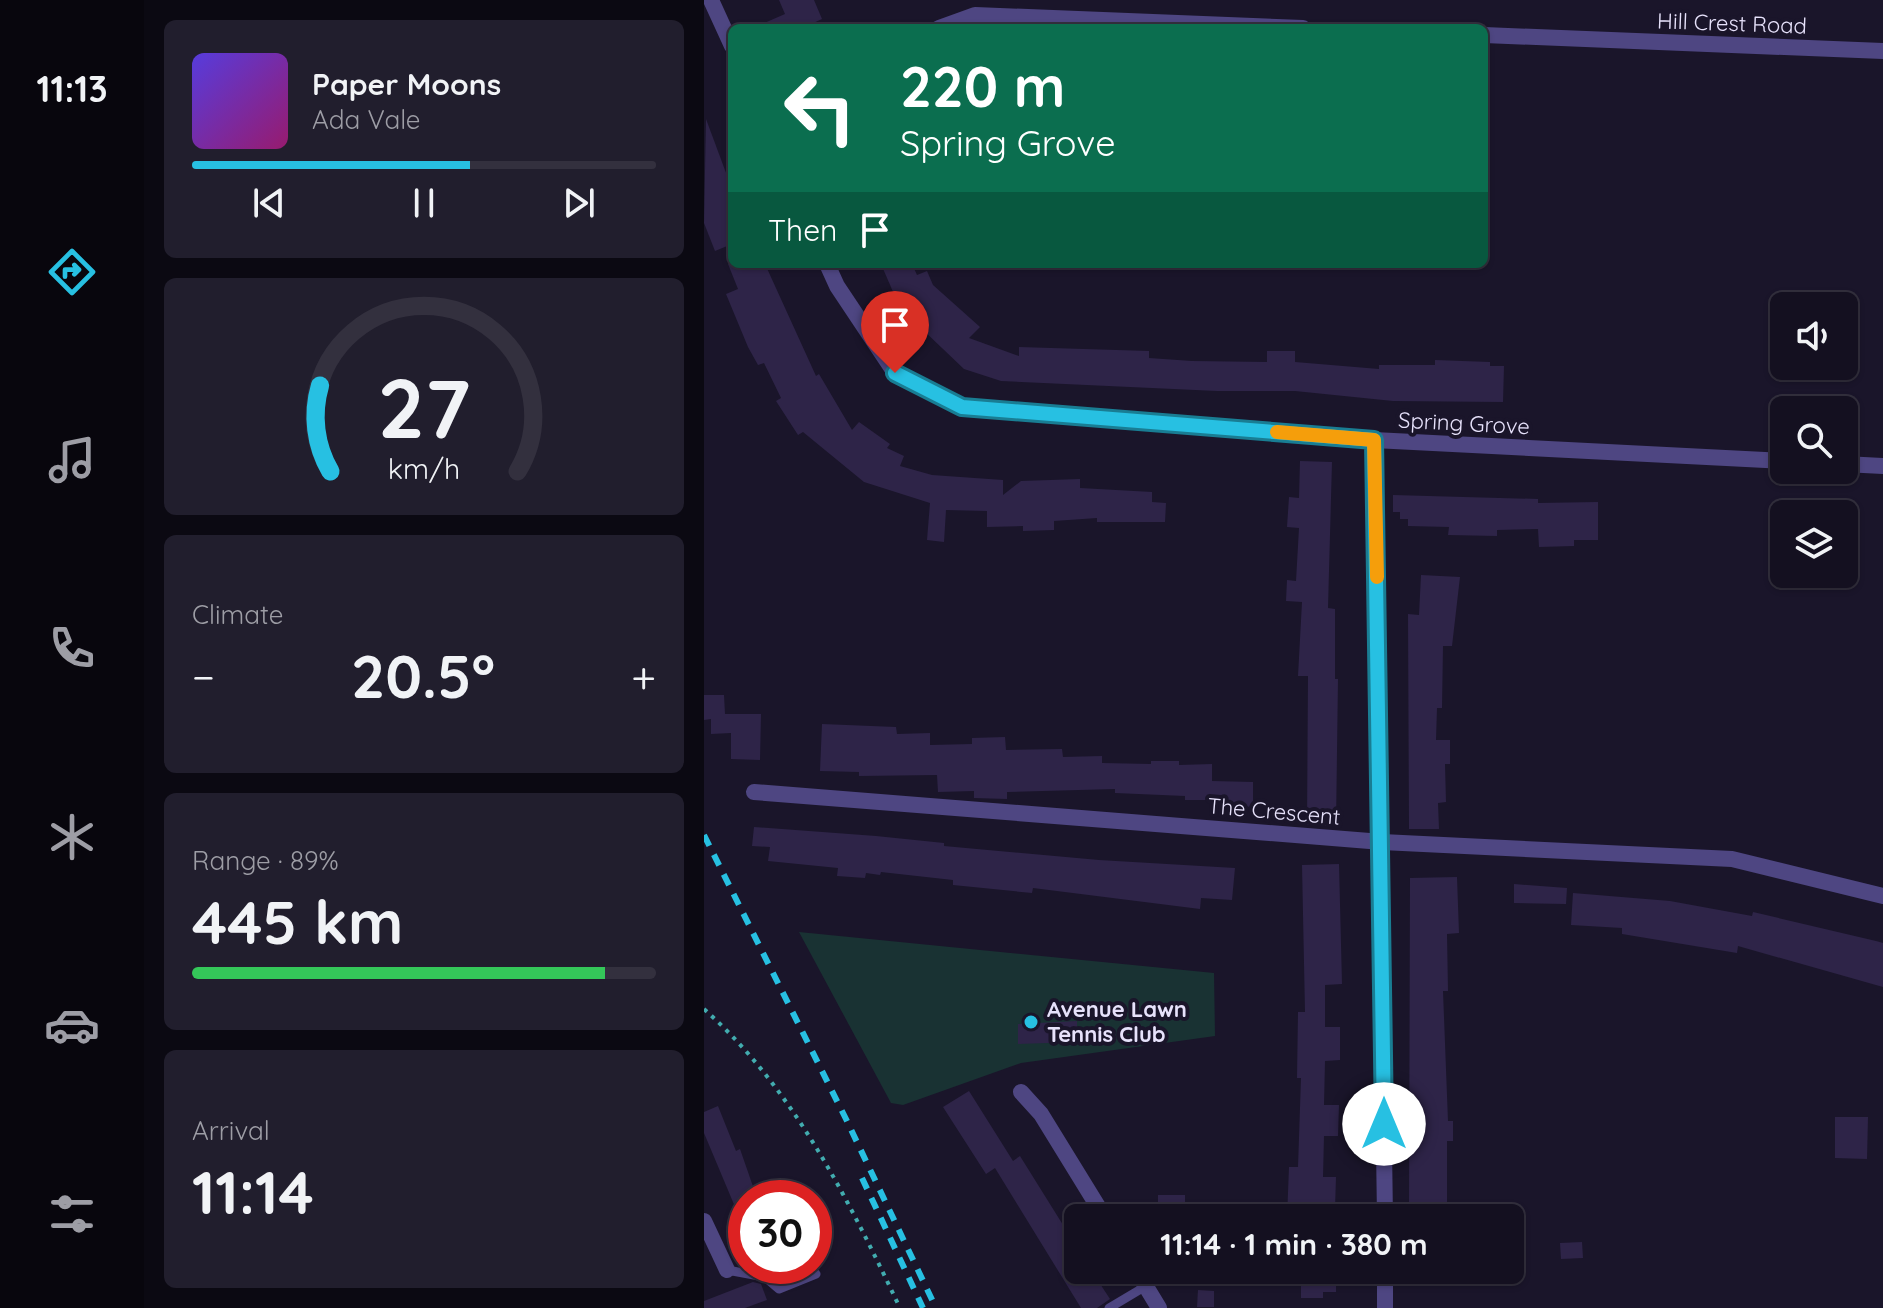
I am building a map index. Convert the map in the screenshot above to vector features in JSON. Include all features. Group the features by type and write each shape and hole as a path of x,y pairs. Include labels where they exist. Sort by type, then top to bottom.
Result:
{"street":[{"path":"711,0 728,37"},
{"path":"950,24 975,15 1202,24"},
{"name":"Hill Crest Road","path":"1488,35 1883,51"},
{"name":"Spring Grove","path":"829,268 837,286 895,373 962,407 1374,440 1770,460"},
{"path":"1374,440 1385,1204"},
{"path":"1858,465 1883,466"},
{"name":"The Crescent","path":"754,792 1382,842 1732,859 1883,896"},
{"path":"1021,1092 1041,1114 1096,1204"},
{"path":"704,1221 727,1270"},
{"path":"1385,1284 1385,1308"},
{"path":"1146,1286 1159,1308"}],"lane":[{"path":"773,1284 779,1289 791,1284"},
{"path":"1109,1308 1146,1286"}],"path":[{"path":"704,1009 729,1031 806,1131 849,1203 900,1308"}],"green space":[{"name":"Avenue Lawn Tennis Club","path":"799,932 1214,973 1215,1036 1021,1063 903,1105 891,1103"}],"building":[{"path":"779,0 814,0 822,19 811,24 762,24 785,14"},
{"path":"706,119 728,178 728,246 715,251 704,223"},
{"path":"730,268 767,268 816,376 819,374 852,430 859,422 890,444 887,448 904,456 900,466 932,475 1003,480 1003,495 1021,481 1080,479 1080,488 1152,492 1152,502 1166,503 1165,522 1097,522 1097,518 1054,521 1054,530 1023,531 1023,526 987,527 987,511 946,510 944,542 927,540 930,503 864,482 803,432 798,435 776,401 781,398 764,363 758,365 748,347 726,294 738,289"},
{"path":"883,268 914,268 917,275 927,271 933,285 980,327 969,338 1019,356 1019,347 1149,351 1149,358 1192,361 1267,362 1267,351 1295,351 1295,362 1379,369 1379,365 1435,365 1435,360 1490,362 1490,366 1504,366 1503,402 1393,401 1295,391 1217,391 1001,381 964,369 900,308"},
{"path":"1300,461 1332,462 1328,608 1335,609 1335,679 1338,679 1336,826 1307,825 1308,676 1298,676 1302,602 1286,601 1287,580 1296,581 1299,528 1287,527 1289,497 1299,498"},
{"path":"1393,495 1538,499 1538,503 1598,502 1598,540 1574,540 1574,546 1539,547 1538,529 1497,530 1497,536 1448,535 1449,527 1408,526 1408,519 1400,519 1400,512 1393,512"},
{"path":"1421,575 1460,577 1452,646 1443,646 1442,708 1437,708 1436,740 1450,740 1450,764 1445,764 1446,802 1438,803 1439,829 1409,829 1408,614 1419,615"},
{"path":"704,695 724,695 725,714 761,714 760,760 731,759 731,733 711,734 711,719 704,720"},
{"path":"822,724 896,727 897,734 930,733 930,745 972,744 972,738 1005,737 1006,750 1062,749 1063,757 1102,756 1102,763 1179,761 1179,765 1212,764 1212,781 1253,782 1253,807 1212,804 1212,800 1185,800 1185,796 1115,793 1115,789 1007,792 1007,799 974,798 974,791 938,792 937,775 859,776 859,772 820,771"},
{"path":"754,827 876,836 944,843 944,846 1099,860 1235,868 1232,900 1201,898 1200,909 1033,888 1032,893 953,885 953,880 881,872 880,875 866,873 865,878 837,876 838,868 768,861 770,847 752,846"},
{"path":"1339,864 1342,984 1325,985 1325,1027 1340,1027 1340,1060 1325,1061 1324,1105 1339,1105 1338,1136 1324,1136 1323,1177 1336,1177 1335,1204 1288,1204 1289,1167 1298,1167 1301,1078 1297,1078 1298,1012 1305,1012 1302,865"},
{"path":"1457,877 1459,933 1447,934 1448,991 1443,991 1448,1121 1453,1121 1453,1141 1447,1141 1447,1204 1409,1204 1410,878"},
{"path":"1514,884 1567,888 1566,904 1514,903"},
{"path":"1573,893 1670,901 1752,916 1753,912 1883,943 1883,987 1738,946 1737,953 1622,934 1622,928 1571,925"},
{"path":"1077,1021 1077,1042 1018,1044 1018,1024"},
{"path":"969,1091 1013,1161 1020,1156 1064,1227 1064,1280 995,1168 986,1174 943,1107"},
{"path":"718,1106 736,1151 740,1149 751,1180 728,1180 728,1190 704,1133 704,1112"},
{"path":"1835,1117 1868,1117 1867,1159 1835,1158"},
{"path":"1158,1195 1185,1195 1185,1204 1158,1204"},
{"path":"1582,1242 1583,1258 1561,1259 1560,1243"},
{"path":"748,1284 761,1284 767,1300 745,1308 704,1308 704,1301"},
{"path":"1066,1284 1100,1284 1110,1299 1097,1308 1081,1308"},
{"path":"1301,1284 1336,1284 1336,1292 1323,1292 1323,1298 1301,1298"},
{"path":"1198,1290 1214,1291 1214,1307 1197,1307"}],"railway":[{"path":"704,835 846,1119 936,1308"},
{"path":"862,1178 923,1308"}],"slow traffic":[{"path":"1277,432 1374,440 1377,577"}],"place":[{"name":"Avenue Lawn Tennis Club","path":"1031,1022"}],"route":[{"path":"895,373 962,407 1374,440 1384,1124"}]}
